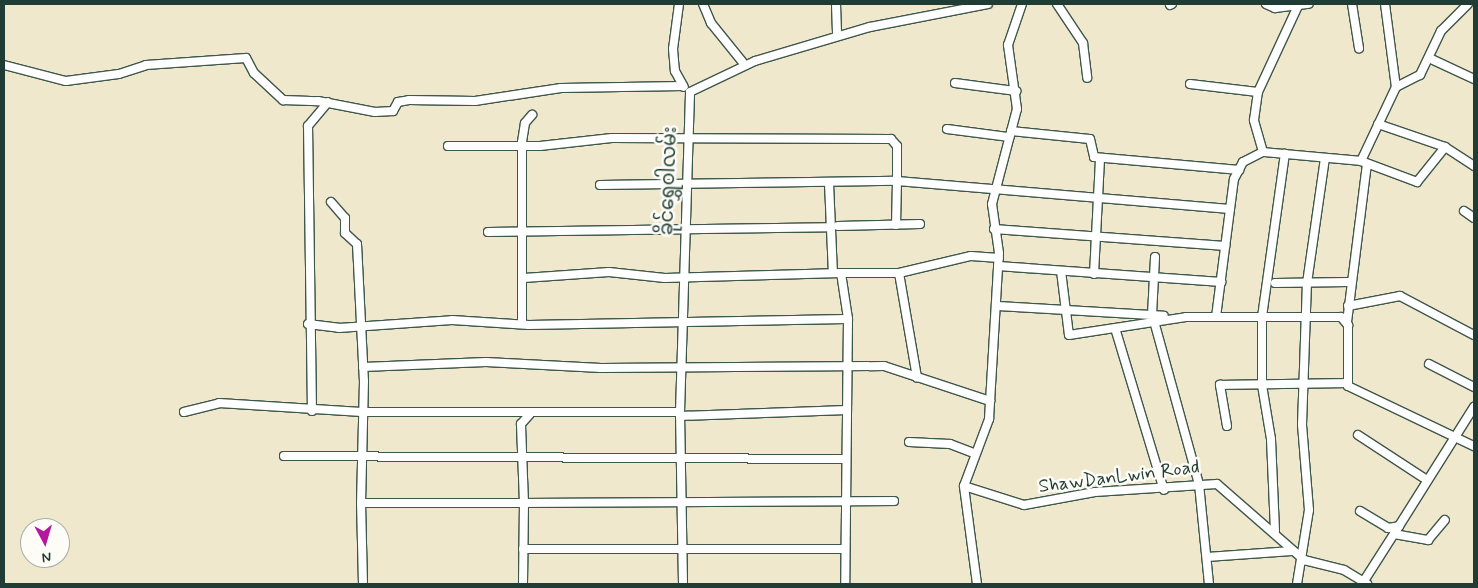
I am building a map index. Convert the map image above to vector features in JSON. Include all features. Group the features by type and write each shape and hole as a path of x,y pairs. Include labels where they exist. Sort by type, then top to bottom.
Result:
{"street":[{"path":"679,4 673,49 675,71 683,86 690,92 745,65 837,36 988,4"},
{"path":"703,4 711,23 745,65"},
{"path":"836,4 837,36"},
{"path":"977,584 964,486 974,453 989,419 998,306 998,262 992,204 1010,134 1016,91 1008,45 1022,4"},
{"path":"1057,4 1083,43 1087,78"},
{"path":"1266,4 1275,8 1309,4"},
{"path":"1352,4 1359,48"},
{"path":"1346,383 1349,282 1364,163 1378,124 1396,87 1385,4"},
{"path":"1396,87 1420,75 1441,31 1468,4"},
{"path":"1263,152 1254,120 1258,92 1298,6"},
{"path":"4,65 66,81 146,65 246,58 254,73 283,100 328,102 375,112 393,111 398,102 408,100 475,101 561,88 683,86"},
{"path":"1429,58 1474,79"},
{"path":"955,84 1016,91"},
{"path":"1190,84 1258,92"},
{"name":"ခိုင်ရွှေဝါလမ်း","path":"683,584 684,550 680,414 681,324 684,186 690,92"},
{"path":"312,411 308,324 308,126 328,102"},
{"path":"522,324 524,278 522,145 525,123 532,115"},
{"path":"1378,124 1444,147 1474,166"},
{"path":"947,129 1090,139 1094,157 1239,170"},
{"path":"448,146 522,145 612,138 686,141 891,139 898,146 896,226"},
{"path":"1216,317 1230,209 1239,170 1243,162 1263,152 1325,158 1364,163 1417,182 1444,147"},
{"path":"1275,531 1271,439 1262,385 1262,317 1285,154"},
{"path":"1094,274 1096,199 1100,158"},
{"path":"1296,584 1304,560 1309,510 1303,385 1307,283 1325,158"},
{"path":"600,184 684,186 897,181 1230,209"},
{"path":"829,183 837,273 848,319 845,584"},
{"path":"331,202 345,218 345,233 357,244 364,367 362,412 363,584"},
{"path":"1464,211 1474,218"},
{"path":"488,232 684,230 920,224"},
{"path":"994,229 1225,246"},
{"path":"524,278 609,272 665,278 683,275 899,273 971,256 1061,271 1221,282"},
{"path":"1155,257 1153,318 1199,484 1209,584"},
{"path":"1061,271 1062,307 1068,335 1115,328 1153,318"},
{"path":"899,273 917,377"},
{"path":"1275,283 1349,282"},
{"path":"1348,306 1400,296 1474,335"},
{"path":"998,306 1062,307 1153,318 1341,317 1347,322"},
{"path":"308,324 362,326 452,320 522,324 681,324 848,319"},
{"path":"1115,328 1164,490"},
{"path":"364,367 486,362 681,367 884,366 990,401"},
{"path":"1429,364 1474,387"},
{"path":"1227,426 1218,387 1346,383 1474,446"},
{"path":"184,412 219,403 312,411 530,414 680,414 847,410"},
{"path":"1364,583 1474,407"},
{"path":"523,584 524,503 521,424 530,414"},
{"path":"1358,436 1427,480"},
{"path":"909,442 950,444 974,453"},
{"path":"284,456 523,460 846,459"},
{"name":"ShawDanLwin Road","path":"964,486 1024,505 1095,492 1164,490 1199,484 1217,484 1275,531 1292,551 1304,560 1344,570 1364,583"},
{"path":"362,503 682,504 894,501"},
{"path":"1360,510 1388,528 1399,526"},
{"path":"1394,534 1431,539 1445,520"},
{"path":"523,549 845,549"},
{"path":"1207,557 1292,551"}]}
